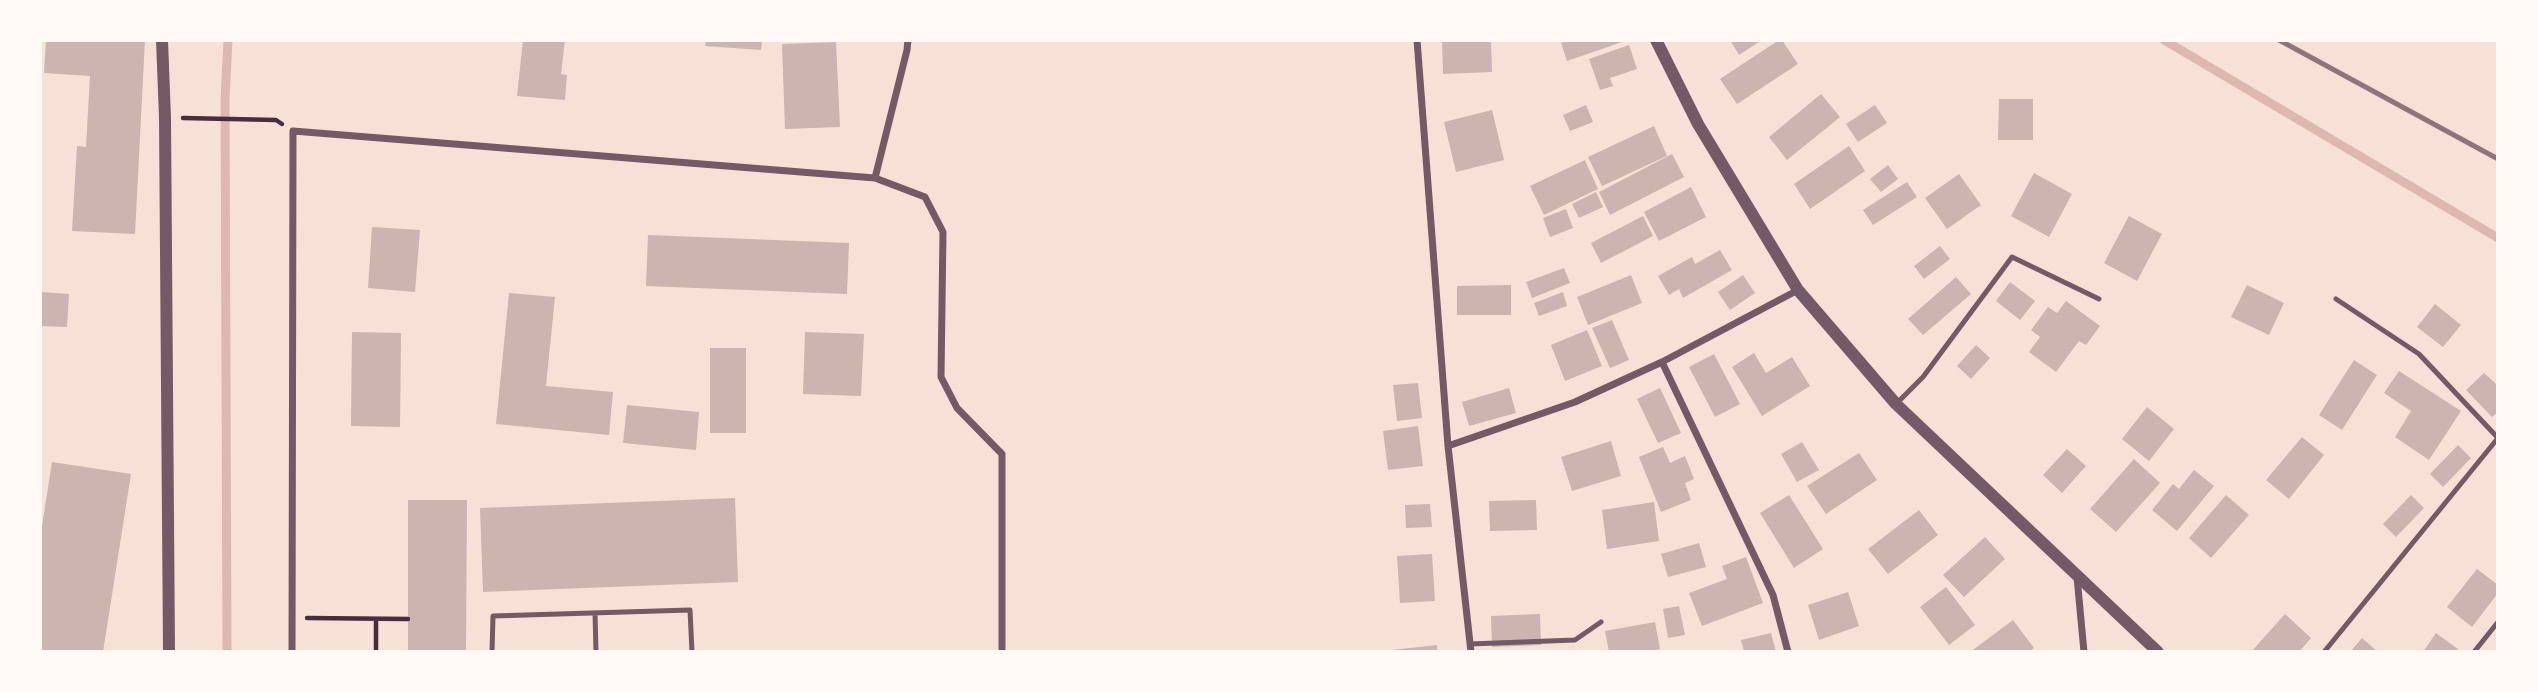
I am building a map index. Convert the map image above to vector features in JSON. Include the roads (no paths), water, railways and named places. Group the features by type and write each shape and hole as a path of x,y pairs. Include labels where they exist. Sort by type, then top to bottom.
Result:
{"street":[{"path":"162,40 169,652"},
{"path":"875,178 908,40"},
{"path":"1417,40 1448,446 1470,648"},
{"path":"1656,40 1698,124 1798,290 1896,404 2158,652"},
{"path":"292,652 292,131 875,178 925,197 943,232 941,377 957,408 1002,454 1002,652"},
{"path":"1448,446 1576,402 1662,362 1798,290"},
{"path":"1662,362 1773,595 1788,652"},
{"path":"2077,573 2084,652"}],"lane":[{"path":"1896,404 1923,377 2012,257 2099,299"},
{"path":"2324,652 2498,438 2418,354 2336,299"},
{"path":"492,652 493,616 691,610 692,652"},
{"path":"595,613 596,652"},
{"path":"1470,648 1575,640 1601,622"},
{"path":"2474,652 2498,622"}],"waterway":[{"path":"227,652 225,99 228,40"},
{"path":"2164,40 2498,238"}],"railway":[{"path":"2279,40 2498,159"}]}
